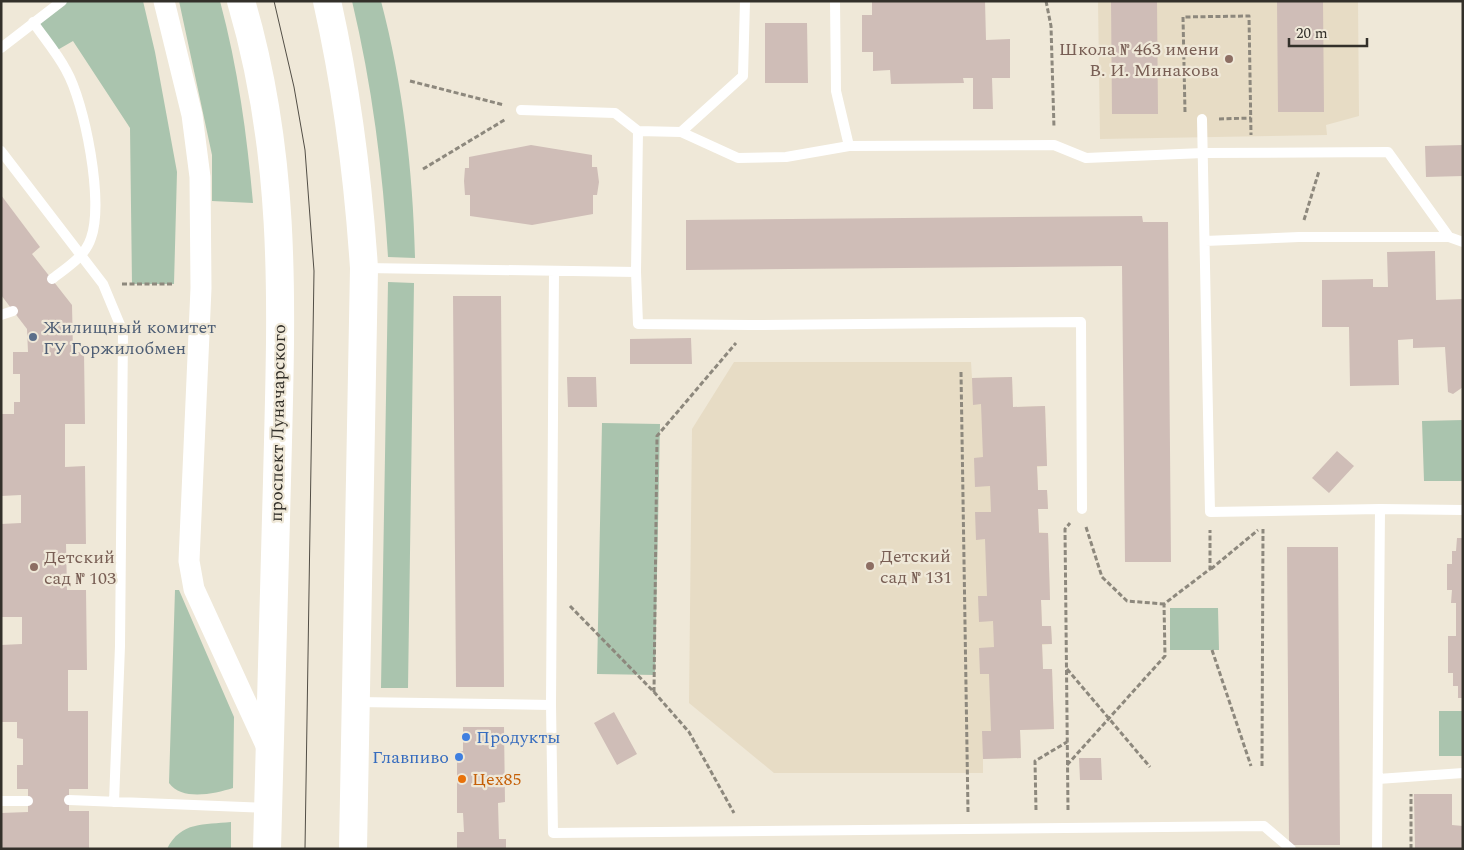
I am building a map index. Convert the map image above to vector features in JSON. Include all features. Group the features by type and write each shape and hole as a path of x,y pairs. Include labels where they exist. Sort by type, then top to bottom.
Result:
{"main road":[{"name":"проспект Луначарского","path":"241,1 264,93 273,150 281,274 267,849"},
{"path":"327,1 351,120 359,191 364,268 353,849"}],"street":[{"path":"164,1 192,114 200,177 201,288 189,561 194,589 269,753"}],"lane":[{"path":"1,48 62,1"},
{"path":"681,132 743,76 745,1"},
{"path":"836,1 836,91 849,146"},
{"path":"33,22 67,70 89,135 95,200 91,238 81,256 52,279"},
{"path":"521,110 615,113 638,131 681,132 738,158 786,157 849,146 1054,145 1086,158 1203,153 1388,152 1449,237"},
{"path":"1202,119 1210,512 1380,509 1463,510"},
{"path":"638,131 636,272 638,324 751,325 1081,322 1082,509"},
{"path":"1,152 103,284 123,332 120,646 114,802"},
{"path":"1205,241 1299,237 1449,237 1463,242"},
{"path":"364,268 636,272"},
{"path":"554,272 552,833 1264,826 1291,849"},
{"path":"1,315 13,311"},
{"path":"1377,849 1380,509"},
{"path":"355,702 551,704"},
{"path":"1378,779 1463,774"},
{"path":"69,800 268,808"},
{"path":"1,801 28,801"}],"path":[{"path":"1046,1 1051,26 1054,145"},
{"path":"1251,118 1186,119 1183,17 1248,16 1251,118 1252,153"},
{"path":"410,80 521,110"},
{"path":"423,169 521,110"},
{"path":"1299,237 1325,152"},
{"path":"103,284 174,284"},
{"path":"654,692 657,436 751,325"},
{"path":"962,372 968,829"},
{"path":"1082,509 1102,577 1127,601 1164,604 1210,570 1263,526 1262,766"},
{"path":"1068,828 1065,529 1082,509"},
{"path":"1210,512 1210,570"},
{"path":"552,588 654,692 688,732 744,831"},
{"path":"1068,765 1165,656 1164,604"},
{"path":"1212,650 1251,766"},
{"path":"1066,668 1150,767"},
{"path":"1036,828 1035,761 1067,742"},
{"path":"1411,776 1411,849"}],"shaded area":[{"name":"Школа № 463 имени В. И. Минакова","path":"1098,1 1358,1 1359,116 1326,125 1327,135 1100,139"},
{"name":"Детский сад № 131","path":"734,362 971,362 972,378 1012,377 1013,407 1045,406 1047,466 1037,467 1038,490 1047,490 1048,509 1038,509 1039,532 1048,533 1050,600 1041,600 1042,626 1051,626 1052,644 1042,645 1043,669 1052,669 1054,729 1020,730 1021,758 983,759 983,773 774,773 689,703 692,429"}],"green space":[{"path":"62,1 143,1 155,52 177,172 174,284 132,284 130,128 73,41 54,52 33,22"},
{"path":"179,1 220,1 232,51 241,102 253,203 212,201 212,155"},
{"path":"352,1 381,1 389,33 406,128 415,258 388,257 376,128"},
{"path":"388,282 414,283 408,688 381,688"},
{"path":"1463,420 1463,481 1424,481 1422,421"},
{"path":"602,423 660,424 655,675 597,674"},
{"path":"175,590 179,590 234,717 233,788 208,794 182,792 175,789 169,783"},
{"path":"1170,608 1218,608 1219,650 1170,650"},
{"path":"1439,711 1463,711 1463,756 1439,756"},
{"path":"231,822 231,849 167,849 179,833 186,829 203,824"}],"building":[{"path":"872,1 985,1 986,40 1010,39 1010,78 992,78 993,109 973,109 973,78 963,78 964,83 891,84 890,70 873,71 873,52 862,52 862,15 872,15"},
{"path":"1111,1 1157,1 1158,114 1112,114"},
{"path":"1277,1 1323,1 1324,112 1278,112"},
{"path":"765,23 807,23 808,83 765,83"},
{"path":"531,145 592,155 592,167 597,167 599,182 597,195 593,195 593,214 532,225 470,216 470,195 465,195 464,181 465,168 469,168 469,157"},
{"path":"1463,145 1463,176 1426,177 1425,146"},
{"name":"Детский сад № 103","path":"1,195 40,247 32,254 72,305 73,352 84,352 85,424 65,424 65,467 85,466 86,544 66,544 67,590 86,590 87,670 68,670 68,711 88,711 88,789 69,789 69,811 89,811 89,849 1,849 1,813 28,812 28,789 17,789 17,765 23,765 23,739 17,738 17,722 1,722 1,645 22,644 22,617 1,617 1,524 21,523 21,495 1,496 1,414 14,414 14,402 20,402 20,374 13,374 13,352 28,352 27,329 1,295"},
{"path":"1142,216 1143,222 1168,222 1171,562 1125,562 1122,266 686,270 686,220"},
{"path":"1435,251 1436,300 1463,299 1463,387 1453,394 1448,392 1445,347 1413,348 1413,339 1398,340 1399,385 1350,386 1349,327 1322,327 1322,280 1373,279 1373,287 1388,287 1387,252"},
{"path":"453,296 501,296 504,687 456,687"},
{"path":"691,338 692,364 630,364 630,339"},
{"path":"567,377 596,377 597,407 568,407"},
{"path":"1012,377 1013,407 1045,406 1047,466 1037,466 1038,490 1047,490 1048,509 1038,509 1039,533 1048,533 1050,600 1041,600 1042,626 1051,626 1052,644 1042,644 1043,669 1052,669 1054,729 1020,730 1021,758 983,759 982,731 991,731 989,674 980,674 979,648 994,647 993,621 979,622 978,596 987,596 985,539 976,540 975,512 991,512 990,486 975,487 974,458 983,457 981,404 973,405 972,378"},
{"path":"1337,451 1354,466 1329,493 1312,478"},
{"path":"1457,538 1463,538 1463,698 1458,698 1458,686 1453,686 1453,673 1448,673 1448,636 1456,636 1456,603 1451,603 1452,590 1447,590 1447,564 1452,564 1452,551 1456,551"},
{"path":"1287,547 1338,547 1340,845 1289,845"},
{"path":"614,712 637,754 617,765 594,723"},
{"path":"463,727 504,727 505,802 498,803 499,839 506,839 506,849 457,849 457,832 464,832 463,813 457,813 457,752 463,751"},
{"path":"1079,758 1101,758 1102,780 1080,780"},
{"path":"1414,794 1452,794 1452,825 1463,826 1463,849 1415,849"}],"tram line":[{"path":"274,1 294,87 305,150 314,271 305,849"}],"place":[{"name":"Школа № 463 имени В. И. Минакова","path":"1229,59"},
{"name":"Жилищный комитет ГУ Горжилобмен","path":"33,337"},
{"name":"Детский сад № 131","path":"870,566"},
{"name":"Детский сад № 103","path":"34,567"},
{"name":"Продукты","path":"466,737"},
{"name":"Главпиво","path":"459,757"},
{"name":"Цех85","path":"462,779"}]}
